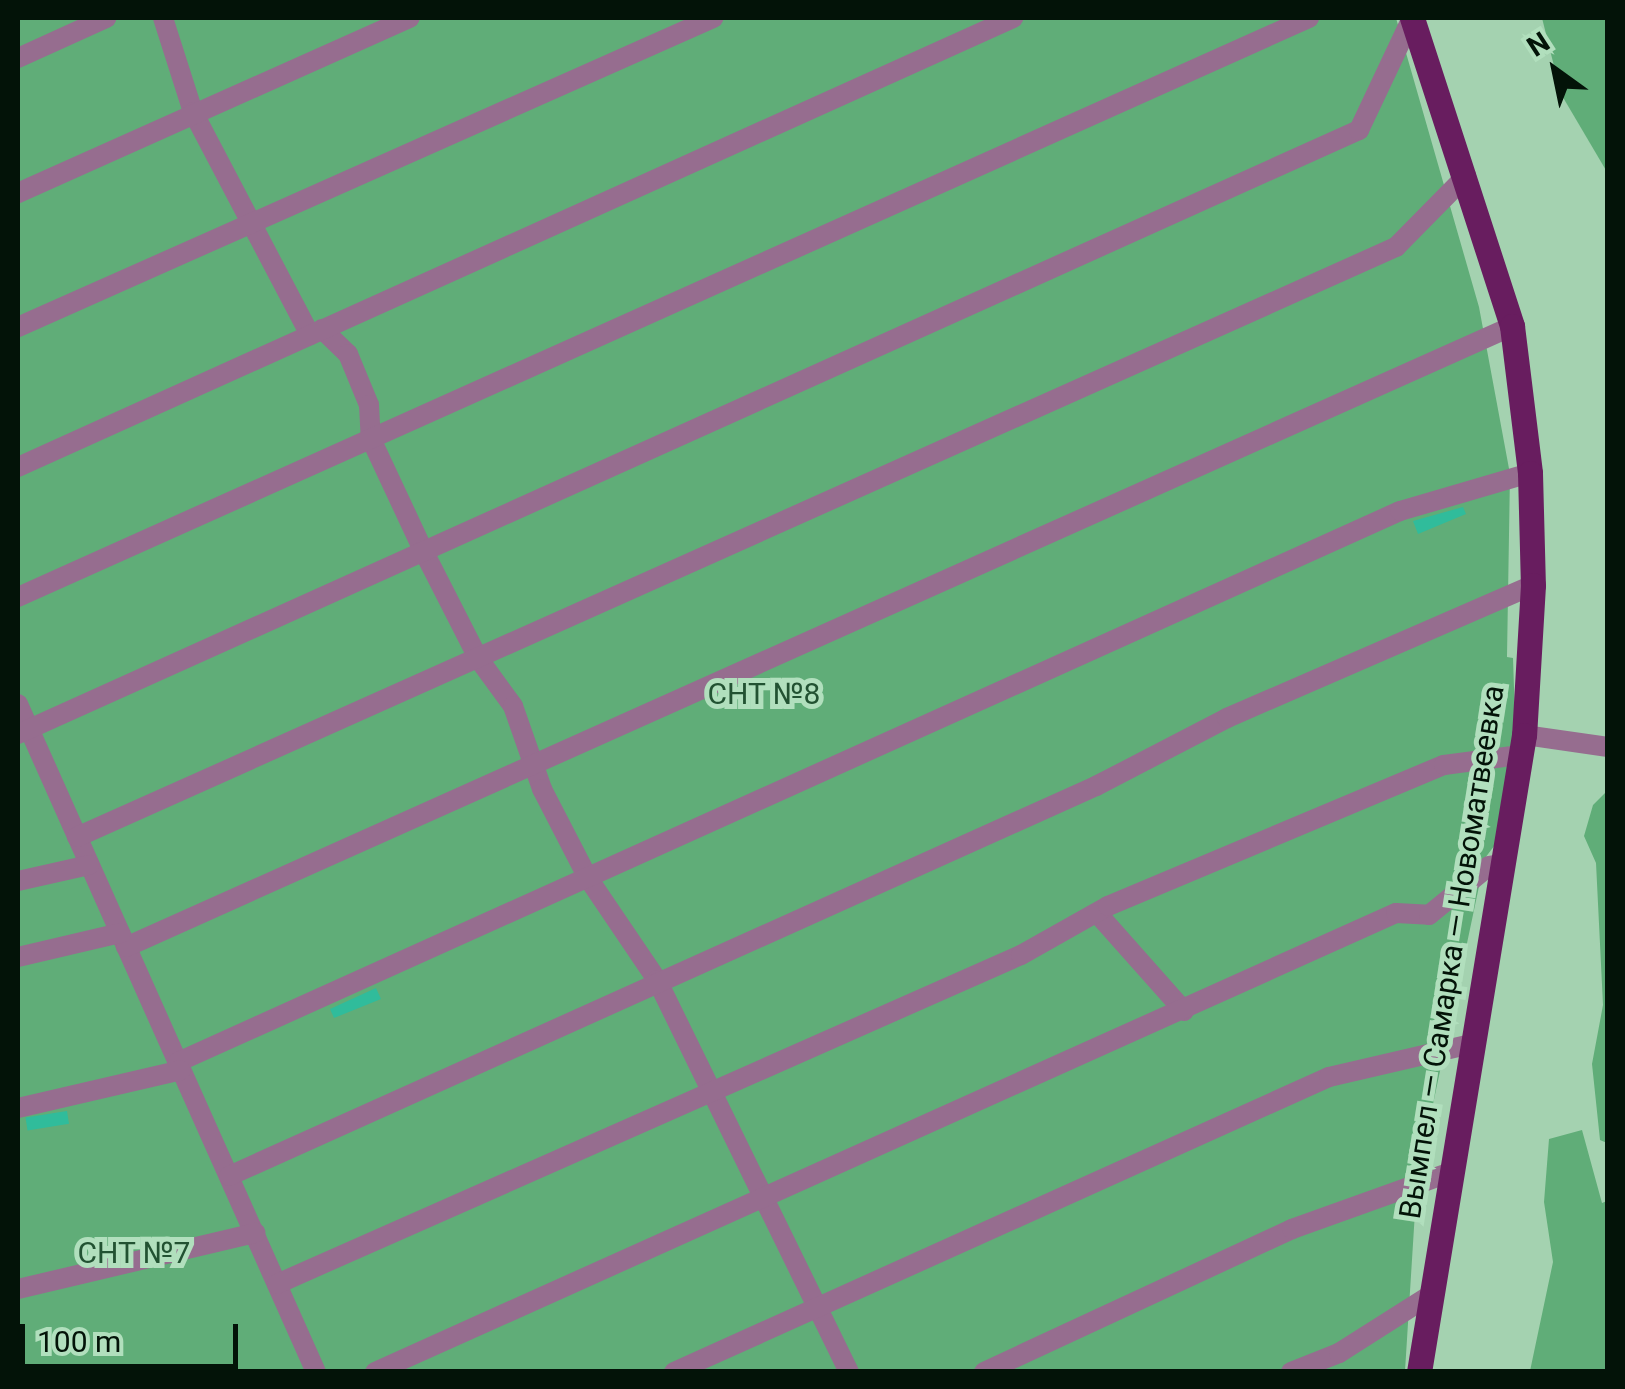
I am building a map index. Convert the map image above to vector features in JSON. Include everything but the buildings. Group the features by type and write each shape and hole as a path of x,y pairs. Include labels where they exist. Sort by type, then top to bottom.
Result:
{"main road":[{"name":"Вымпел — Самарка — Новоматвеевка","path":"1412,18 1512,326 1530,474 1533,584 1522,745 1505,863 1471,1044 1435,1292 1419,1372"}],"street":[{"path":"18,58 106,18"},
{"path":"163,18 193,112 246,224 316,332 348,354 369,405 371,439 423,550 478,658 512,706 537,765 542,789 588,878 657,980 849,1372"},
{"path":"18,193 410,18"},
{"path":"18,327 713,18"},
{"path":"18,466 1014,18"},
{"path":"18,597 1309,18"},
{"path":"22,730 1359,130 1412,18"},
{"path":"77,837 1396,247 1466,176"},
{"path":"18,957 123,940 537,765 1512,326"},
{"path":"18,1108 180,1066 1400,511 1530,474"},
{"path":"229,1176 1533,584"},
{"path":"18,704 22,730 90,865 316,1372"},
{"path":"277,1284 1021,955 1097,913 1444,765 1522,745 1608,747"},
{"path":"375,1372 1396,913 1429,915 1489,866 1505,863"},
{"path":"18,881 90,865"},
{"path":"1097,913 1184,1011"},
{"path":"674,1372 1329,1077 1471,1044"},
{"path":"984,1372 1292,1230 1451,1172"},
{"path":"18,1289 254,1233"},
{"path":"1291,1372 1339,1353 1435,1292"}],"green space":[{"name":"СНТ №8","path":"18,18 1396,18 1479,307 1510,474 1507,657 1513,658 1515,718 1498,841 1485,858 1417,1180 1405,1371 18,1371"},
{"path":"1542,18 1607,18 1607,172 1561,94"},
{"path":"1608,791 1607,1143 1600,1140 1592,1064 1603,1005 1596,863 1584,836 1593,805"},
{"path":"1582,1130 1602,1203 1607,1201 1607,1371 1530,1371 1553,1262 1544,1202 1549,1139"}],"park label":[{"name":"СНТ №7","path":"134,1253"}]}
